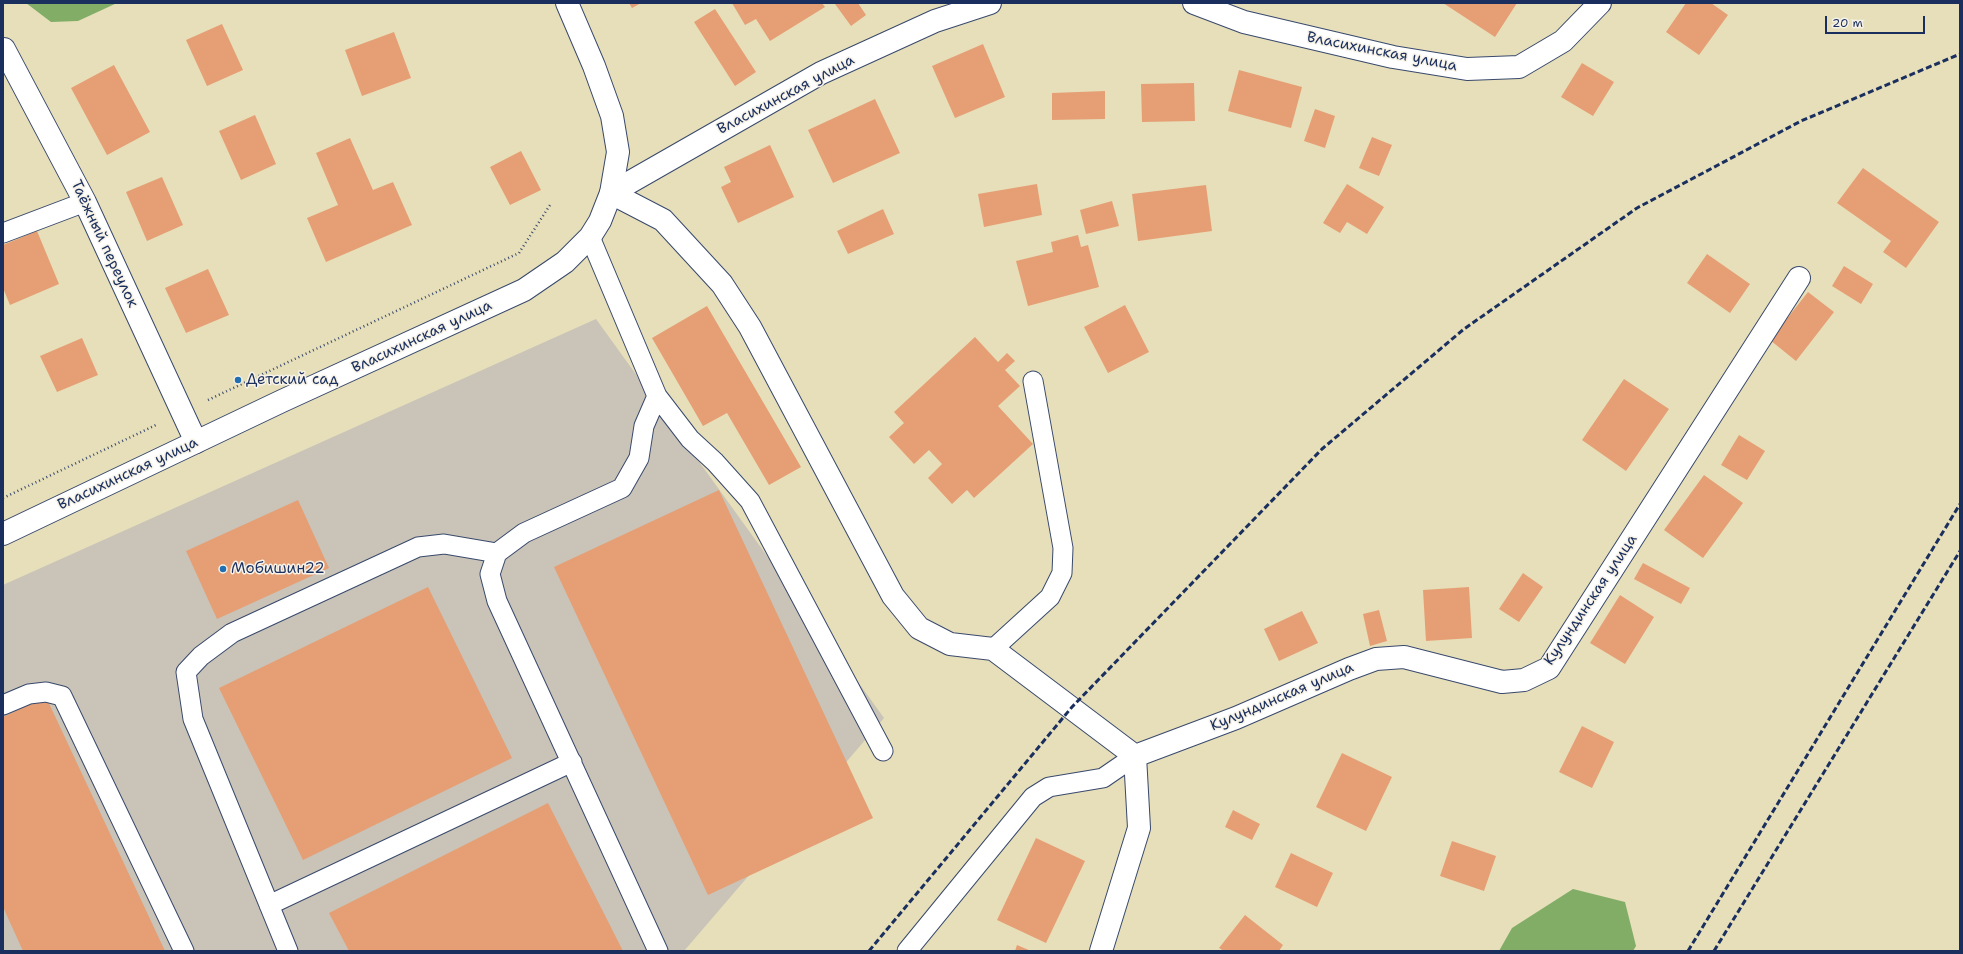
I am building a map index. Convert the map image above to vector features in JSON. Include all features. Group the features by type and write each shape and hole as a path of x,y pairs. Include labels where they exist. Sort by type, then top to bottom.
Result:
{"street":[{"name":"Власихинская улица","path":"3,534 282,401 524,290 565,262 590,237 600,221 611,193 618,152 612,116 594,66 567,3"},
{"name":"Власихинская улица","path":"611,193 821,73 935,21 990,3"},
{"name":"Власихинская улица","path":"1194,3 1251,24 1393,57 1467,69 1519,67 1563,41 1600,3"},
{"name":"Таёжный переулок","path":"4,49 85,202 196,442"},
{"path":"611,193 663,220 722,284 750,327 893,596 919,628 950,644 993,649 1135,756 1139,828 1101,951"},
{"name":"Кулундинская улица","path":"1135,756 1236,718 1349,669 1376,660 1404,657 1502,682 1524,680 1549,668 1799,278"}],"lane":[{"path":"3,233 85,202"},
{"path":"590,237 656,396 690,439 716,462 750,501 883,751"},
{"path":"993,649 1050,597 1062,573 1064,548 1033,381"},
{"path":"656,396 644,426 639,458 622,488 524,533 497,553 490,574 497,601 658,951"},
{"path":"288,951 193,719 186,672 201,656 232,633 418,546 444,544 497,553"},
{"path":"3,705 29,694 46,692 62,696 184,951"},
{"path":"907,951 1033,797 1048,787 1103,778 1135,756"},
{"path":"269,905 572,762"}],"path":[{"path":"3,498 519,253 550,205"}],"shaded area":[{"path":"596,319 884,718 684,951 3,951 3,585"}],"green space":[{"path":"26,3 117,3 78,21 51,22"},
{"path":"1573,889 1625,902 1636,946 1633,951 1499,951 1512,928"}],"building":[{"path":"629,3 641,3 632,8"},
{"path":"732,3 822,3 825,7 770,41 756,19 745,25"},
{"path":"858,3 866,15 851,26 835,4"},
{"path":"1443,3 1517,3 1495,37"},
{"path":"1686,3 1711,3 1728,15 1699,55 1666,32"},
{"path":"715,9 756,72 735,86 694,22"},
{"path":"222,24 243,70 207,86 186,40"},
{"path":"394,32 411,78 362,96 345,50"},
{"path":"983,44 1005,97 955,118 932,66"},
{"path":"1582,63 1614,82 1593,116 1561,97"},
{"path":"114,65 150,132 107,155 71,88"},
{"path":"1239,70 1302,87 1291,128 1228,111"},
{"path":"1194,83 1195,121 1142,122 1141,84"},
{"path":"1105,91 1105,119 1052,120 1052,93"},
{"path":"875,99 900,153 833,183 808,130"},
{"path":"1315,109 1335,116 1325,148 1304,141"},
{"path":"255,115 276,164 241,180 219,131"},
{"path":"1372,137 1392,145 1379,176 1359,168"},
{"path":"350,138 373,190 393,182 412,225 326,262 307,218 338,205 316,153"},
{"path":"770,145 794,197 738,223 721,187 731,182 724,167"},
{"path":"521,151 541,190 510,205 490,167"},
{"path":"1863,168 1939,222 1906,268 1883,252 1891,241 1837,203"},
{"path":"162,177 183,225 147,241 126,192"},
{"path":"1037,184 1042,215 984,227 978,194"},
{"path":"1347,184 1384,207 1367,234 1347,222 1340,233 1323,223"},
{"path":"1206,185 1212,231 1138,241 1132,194"},
{"path":"1112,201 1119,226 1086,234 1080,210"},
{"path":"883,209 894,234 848,254 837,231"},
{"path":"37,231 59,284 10,305 3,288 3,245"},
{"path":"1078,235 1081,247 1088,245 1099,287 1028,306 1016,261 1053,252 1051,242"},
{"path":"1707,254 1750,284 1730,313 1687,283"},
{"path":"1844,266 1873,284 1861,304 1832,286"},
{"path":"208,269 229,315 186,333 165,288"},
{"path":"1808,292 1834,312 1796,361 1770,340"},
{"path":"1125,305 1149,352 1108,373 1084,327"},
{"path":"707,306 801,467 769,485 727,413 703,426 652,338"},
{"path":"975,337 998,362 1007,353 1015,361 1005,370 1020,386 998,406 1033,444 974,498 967,490 952,504 928,478 942,464 929,450 914,464 889,437 904,423 894,412"},
{"path":"82,338 98,375 57,392 40,356"},
{"path":"1624,379 1669,409 1626,471 1582,440"},
{"path":"1739,435 1765,451 1747,480 1721,465"},
{"path":"1704,475 1743,503 1703,558 1664,530"},
{"path":"719,490 873,818 708,895 554,567"},
{"path":"298,500 329,568 217,619 186,551"},
{"path":"1643,563 1690,588 1681,604 1634,579"},
{"path":"1523,573 1543,587 1519,622 1499,609"},
{"path":"428,587 512,758 303,860 219,688"},
{"path":"1469,587 1472,638 1426,641 1423,590"},
{"path":"1620,595 1654,617 1625,664 1590,643"},
{"path":"1379,610 1387,641 1370,646 1363,614"},
{"path":"1302,611 1318,643 1279,661 1264,629"},
{"path":"46,697 165,951 23,951 3,907 3,717"},
{"path":"1582,726 1614,742 1592,788 1559,772"},
{"path":"1342,753 1392,777 1366,831 1316,807"},
{"path":"548,803 623,951 349,951 329,913"},
{"path":"1233,810 1260,824 1252,840 1225,827"},
{"path":"1036,838 1085,861 1046,943 997,920"},
{"path":"1452,841 1496,856 1484,891 1440,876"},
{"path":"1291,853 1333,873 1317,907 1275,887"},
{"path":"1245,915 1283,945 1279,951 1224,951 1219,948"},
{"path":"1017,945 1031,951 1015,951"}],"railway":[{"path":"869,951 1072,707 1322,449 1464,329 1637,208 1801,121 1960,54"},
{"path":"1688,951 1960,504"},
{"path":"1714,951 1960,551"}],"place":[{"name":"Детский сад","path":"238,380"},
{"name":"Мобишин22","path":"223,569"}]}
